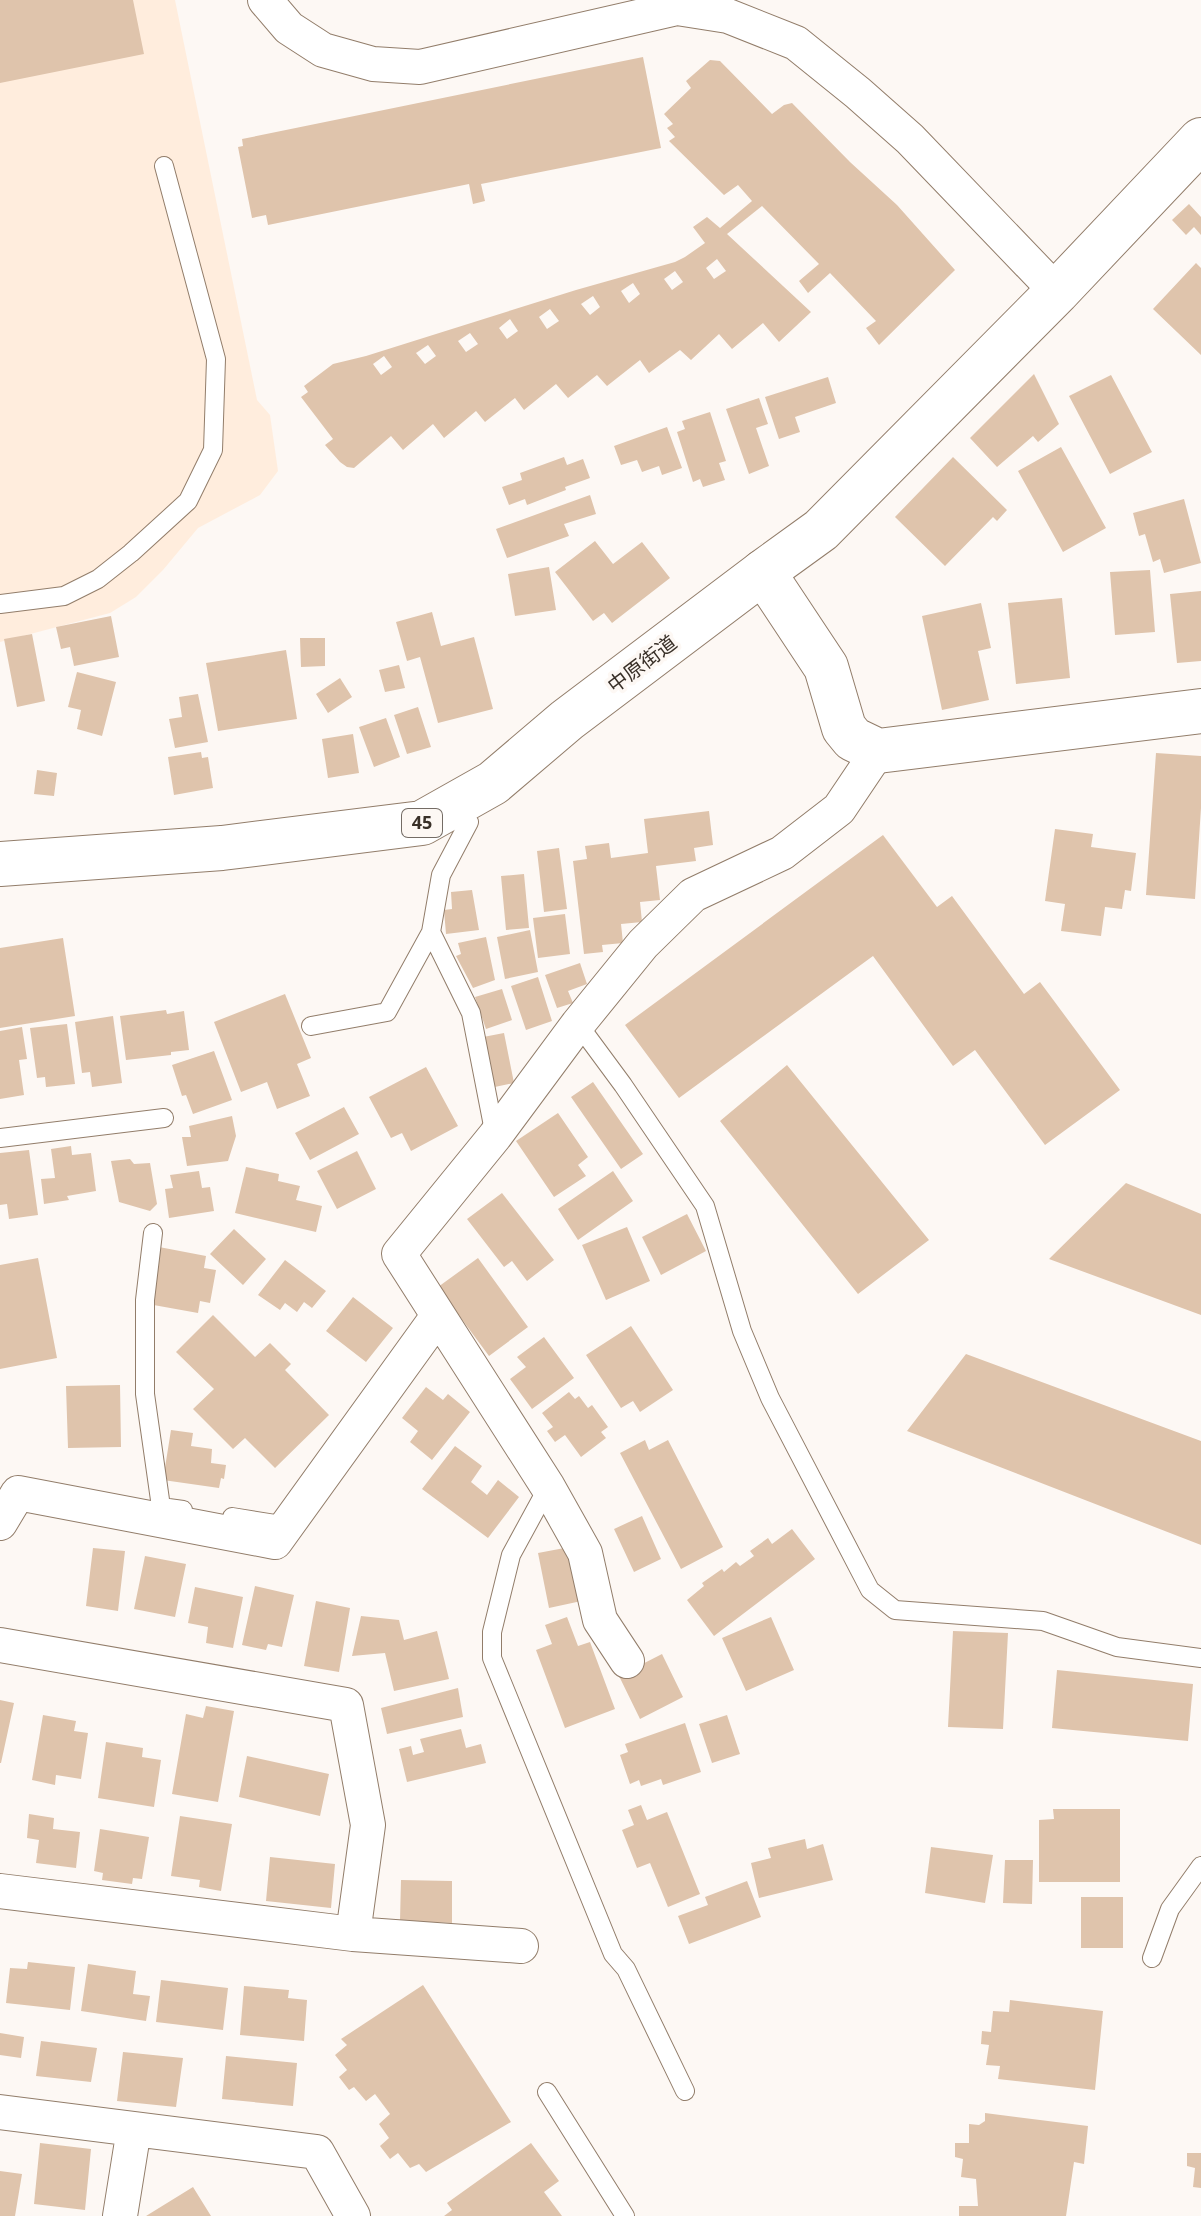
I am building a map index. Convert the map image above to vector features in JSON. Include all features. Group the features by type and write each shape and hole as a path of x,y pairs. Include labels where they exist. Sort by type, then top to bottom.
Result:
{"main road":[{"name":"中原街道","path":"0,864 222,848 422,823 493,783 567,720 821,530 1057,292 1201,140"},
{"path":"763,572 826,667 844,728 853,739 878,751 1201,711"}],"street":[{"path":"265,0 289,28 323,50 373,64 420,67 677,8 728,16 796,43 858,93 910,139 1057,292"},
{"path":"627,1661 600,1620 585,1553 548,1487 399,1254 495,1136 578,1024 643,944 693,895 782,853 839,809 878,751"},
{"path":"0,1523 18,1493 275,1542 438,1316"},
{"path":"0,1645 346,1705 368,1825 353,1934"},
{"path":"0,1891 353,1934 521,1946"},
{"path":"0,2112 317,2152 353,2216"},
{"path":"120,2216 134,2129"}],"lane":[{"path":"0,604 64,596 98,579 188,501 213,450 216,359 164,166"},
{"path":"311,1026 387,1012 431,932 441,875 469,822"},
{"path":"431,932 471,1013 495,1136"},
{"path":"578,1024 705,1206 742,1331 770,1398 870,1590 895,1610 1043,1621 1117,1647 1201,1658"},
{"path":"0,1138 164,1118"},
{"path":"153,1233 145,1300 145,1394 161,1507 288,1526"},
{"path":"548,1487 511,1555 492,1632 492,1658 613,1954 626,1969 685,2091"},
{"path":"1152,1958 1170,1909 1201,1866"},
{"path":"547,2092 625,2216"}],"shaded area":[{"path":"0,0 175,0 257,400 270,415 278,471 260,495 198,528 136,597 110,613 0,642"}],"building":[{"path":"0,0 133,0 144,54 0,83"},
{"path":"643,57 661,148 481,184 485,201 473,204 469,184 268,225 266,215 252,218 238,147 243,146 242,139"},
{"path":"710,60 720,61 772,114 792,103 897,205 955,270 879,345 866,328 876,321 830,273 808,293 799,281 819,264 762,206 727,234 811,312 779,342 763,323 732,349 719,334 691,360 680,350 649,373 640,360 607,386 597,375 568,398 556,384 524,410 515,398 485,422 476,411 444,438 433,424 403,450 391,436 354,468 340,462 325,445 333,439 301,397 308,392 304,386 333,364 675,262 705,243 693,227 707,217 720,228 752,201 738,185 724,195 669,141 675,137 667,128 673,124 664,114 691,88 686,81","holes":["717,259 726,271 714,279 706,268","675,271 683,282 672,290 664,279","633,283 640,294 629,303 621,291","593,296 600,307 590,315 581,304","550,309 559,321 547,329 539,317","510,319 518,331 507,339 499,328","470,333 478,344 466,352 458,341","428,345 436,356 425,364 416,353","384,356 392,367 381,375 373,364"]},
{"path":"1189,204 1201,217 1201,235 1194,227 1186,235 1172,220"},
{"path":"1196,263 1201,268 1201,355 1153,309"},
{"path":"1034,374 1059,424 1038,442 1033,436 997,467 970,438"},
{"path":"1111,375 1152,452 1110,474 1069,396"},
{"path":"828,377 836,403 795,417 800,432 779,439 765,397"},
{"path":"759,398 768,424 756,428 769,466 749,474 726,409"},
{"path":"710,412 726,461 719,463 725,480 703,487 700,479 693,482 677,432 685,429 682,421"},
{"path":"667,427 682,468 662,475 659,466 642,472 637,460 621,465 614,446"},
{"path":"1061,447 1106,528 1063,552 1018,471"},
{"path":"564,457 567,465 583,459 590,478 527,505 525,499 509,505 502,487 522,480 520,473"},
{"path":"953,457 1007,510 997,521 993,517 945,566 895,517"},
{"path":"590,495 596,514 564,524 569,536 507,558 496,529"},
{"path":"1184,499 1201,563 1164,573 1160,559 1153,562 1145,534 1139,536 1133,513"},
{"path":"595,541 613,564 642,542 670,578 612,623 604,613 593,621 555,572"},
{"path":"549,567 556,610 515,616 508,574"},
{"path":"1150,570 1155,632 1115,635 1110,572"},
{"path":"1201,591 1201,661 1177,663 1170,594"},
{"path":"1062,598 1070,678 1016,684 1008,603"},
{"path":"981,603 991,648 978,651 989,700 942,710 922,616"},
{"path":"432,612 441,646 474,637 493,709 438,723 420,657 407,661 396,622"},
{"path":"111,616 119,657 74,666 70,647 61,649 56,627"},
{"path":"32,634 45,701 17,707 4,639"},
{"path":"300,638 325,638 325,666 301,667"},
{"path":"286,650 297,719 218,731 206,663"},
{"path":"399,665 405,688 385,692 379,670"},
{"path":"77,672 116,682 102,736 77,729 81,710 68,707"},
{"path":"340,678 352,697 328,713 316,694"},
{"path":"198,694 208,742 175,748 169,719 182,717 179,697"},
{"path":"418,707 431,747 407,754 394,715"},
{"path":"386,718 400,757 374,767 359,727"},
{"path":"353,734 359,773 328,778 322,739"},
{"path":"201,752 202,758 208,757 213,788 174,795 168,757"},
{"path":"1156,753 1201,756 1195,899 1146,895"},
{"path":"37,770 57,773 54,796 34,794"},
{"path":"709,811 713,845 694,848 696,861 656,866 660,900 640,902 642,922 621,924 623,943 602,945 603,952 584,954 573,861 587,859 585,846 609,843 611,858 648,853 644,819"},
{"path":"1055,829 1093,834 1091,847 1136,853 1131,891 1125,890 1122,909 1105,907 1101,936 1061,931 1065,904 1045,901"},
{"path":"883,835 937,907 952,896 1024,994 1040,982 1120,1090 1045,1145 975,1050 953,1066 873,956 679,1098 625,1025"},
{"path":"559,848 567,909 544,912 537,851"},
{"path":"524,874 529,928 506,930 501,876"},
{"path":"472,890 479,930 446,934 444,910 452,909 451,892"},
{"path":"565,914 570,954 538,958 533,918"},
{"path":"530,930 538,972 505,979 497,937"},
{"path":"486,937 495,980 473,988 456,956 461,954 458,943"},
{"path":"63,938 75,1016 0,1028 0,948"},
{"path":"580,963 587,984 568,991 573,1003 557,1008 545,975"},
{"path":"538,977 552,1021 526,1030 511,986"},
{"path":"502,989 512,1020 486,1029 475,997"},
{"path":"285,994 311,1058 297,1064 310,1096 277,1109 267,1082 241,1092 214,1022"},
{"path":"166,1010 167,1014 184,1011 189,1050 126,1060 120,1016"},
{"path":"113,1016 122,1083 92,1087 90,1072 82,1073 75,1022"},
{"path":"67,1024 75,1084 46,1087 45,1077 37,1078 30,1028"},
{"path":"22,1027 27,1059 19,1060 24,1095 0,1099 0,1031"},
{"path":"504,1033 514,1083 490,1088 478,1038"},
{"path":"214,1051 232,1100 193,1114 186,1095 182,1096 172,1065"},
{"path":"787,1065 929,1240 858,1294 720,1121"},
{"path":"426,1067 458,1126 411,1151 402,1133 391,1138 369,1097"},
{"path":"593,1082 643,1154 621,1169 571,1097"},
{"path":"344,1107 359,1134 310,1160 295,1133"},
{"path":"558,1113 588,1157 578,1165 586,1176 554,1197 516,1141"},
{"path":"232,1116 236,1136 228,1161 187,1166 182,1137 191,1137 189,1126"},
{"path":"71,1146 72,1155 91,1153 96,1191 44,1204 41,1179 55,1178 51,1149"},
{"path":"29,1150 38,1215 9,1219 7,1204 0,1205 0,1153"},
{"path":"357,1151 376,1189 337,1209 317,1171"},
{"path":"130,1159 134,1164 150,1163 157,1204 150,1211 119,1202 111,1161"},
{"path":"246,1167 279,1174 278,1181 300,1186 296,1200 322,1206 316,1232 235,1213"},
{"path":"199,1171 202,1188 210,1187 214,1211 169,1218 165,1189 173,1188 170,1175"},
{"path":"613,1171 633,1201 578,1240 558,1209"},
{"path":"1126,1183 1201,1214 1201,1315 1049,1259"},
{"path":"502,1193 554,1260 527,1281 512,1261 504,1267 467,1219"},
{"path":"687,1214 706,1251 661,1275 642,1237"},
{"path":"627,1227 650,1281 606,1300 582,1245"},
{"path":"234,1229 266,1259 243,1285 210,1254"},
{"path":"159,1247 206,1256 204,1268 216,1270 210,1303 200,1301 198,1313 148,1304"},
{"path":"38,1258 57,1358 0,1369 0,1265"},
{"path":"478,1258 528,1327 489,1356 438,1287"},
{"path":"285,1260 326,1291 312,1308 304,1302 297,1312 285,1303 280,1310 258,1295"},
{"path":"353,1297 393,1328 366,1362 326,1331"},
{"path":"213,1315 255,1357 270,1343 291,1364 285,1370 329,1415 275,1468 245,1438 233,1449 193,1409 214,1389 176,1352"},
{"path":"631,1326 673,1390 640,1412 633,1401 621,1408 586,1355"},
{"path":"544,1337 574,1378 532,1409 510,1379 526,1367 517,1357"},
{"path":"966,1354 1201,1441 1201,1545 907,1431"},
{"path":"120,1385 121,1447 68,1448 66,1386"},
{"path":"426,1387 443,1400 448,1394 470,1412 432,1460 410,1442 418,1431 402,1418"},
{"path":"569,1392 575,1399 579,1396 588,1408 592,1405 608,1427 601,1432 606,1438 581,1457 565,1435 555,1442 547,1431 553,1427 542,1413"},
{"path":"171,1430 193,1433 191,1446 212,1449 211,1463 226,1465 219,1488 163,1480"},
{"path":"645,1440 649,1450 668,1440 723,1547 681,1569 620,1453"},
{"path":"455,1446 482,1466 471,1482 487,1495 498,1480 519,1497 488,1538 422,1489"},
{"path":"642,1516 661,1559 634,1572 614,1529"},
{"path":"792,1529 815,1559 714,1636 687,1600 704,1586 702,1583 722,1569 724,1572 736,1562 740,1566 754,1556 750,1551 768,1538 772,1544"},
{"path":"575,1546 586,1600 549,1608 538,1553"},
{"path":"93,1548 125,1551 118,1611 86,1606"},
{"path":"145,1556 186,1564 175,1617 134,1609"},
{"path":"255,1586 294,1595 282,1647 268,1644 266,1650 242,1645"},
{"path":"195,1587 243,1597 233,1648 206,1643 208,1627 188,1623"},
{"path":"316,1601 350,1608 339,1672 304,1666"},
{"path":"361,1616 399,1620 404,1640 437,1631 449,1679 394,1691 385,1653 352,1656"},
{"path":"567,1617 578,1646 590,1642 615,1709 565,1728 536,1650 552,1644 545,1625"},
{"path":"771,1617 794,1670 746,1691 722,1638"},
{"path":"953,1631 1008,1633 1003,1729 948,1727"},
{"path":"662,1654 683,1697 640,1719 619,1676"},
{"path":"1057,1670 1193,1684 1188,1741 1052,1728"},
{"path":"458,1688 463,1717 387,1734 381,1708"},
{"path":"0,1700 14,1703 1,1763 0,1763"},
{"path":"206,1706 234,1711 218,1802 172,1794 186,1714 203,1718"},
{"path":"43,1715 76,1721 74,1731 88,1733 81,1779 56,1775 55,1785 32,1780"},
{"path":"727,1715 740,1754 712,1763 699,1724"},
{"path":"685,1723 701,1772 663,1785 661,1779 641,1786 639,1780 630,1784 620,1755 628,1752 625,1744"},
{"path":"461,1729 466,1748 481,1744 486,1763 407,1782 399,1749 411,1746 413,1755 424,1752 420,1739"},
{"path":"106,1742 143,1748 142,1757 161,1760 154,1807 98,1798"},
{"path":"247,1756 329,1774 320,1816 239,1797"},
{"path":"641,1805 647,1820 667,1812 700,1894 668,1907 650,1863 637,1868 622,1830 634,1825 628,1810"},
{"path":"1053,1809 1120,1809 1120,1882 1039,1882 1039,1820 1054,1819"},
{"path":"29,1814 54,1818 53,1829 80,1832 76,1868 36,1863 39,1840 27,1838"},
{"path":"180,1816 232,1824 221,1891 199,1887 200,1880 171,1876"},
{"path":"100,1829 149,1837 142,1879 133,1878 132,1884 102,1880 103,1873 94,1871"},
{"path":"805,1839 807,1849 823,1844 833,1880 759,1898 751,1863 771,1858 768,1848"},
{"path":"931,1847 993,1855 985,1903 925,1893"},
{"path":"270,1857 335,1864 331,1908 266,1901"},
{"path":"1005,1860 1033,1860 1032,1904 1003,1903"},
{"path":"401,1880 452,1881 452,1923 400,1921"},
{"path":"747,1881 761,1917 689,1944 678,1916 708,1905 705,1897"},
{"path":"1081,1897 1123,1897 1123,1948 1081,1948"},
{"path":"28,1962 75,1967 70,2010 6,2003 10,1968 27,1969"},
{"path":"88,1964 136,1971 133,1994 150,1996 146,2021 81,2011"},
{"path":"161,1980 228,1988 223,2030 156,2022"},
{"path":"423,1985 511,2122 426,2172 419,2164 410,2168 398,2153 390,2159 380,2146 389,2138 379,2124 390,2114 375,2094 366,2101 354,2087 349,2090 339,2077 347,2070 335,2055 347,2045 341,2039"},
{"path":"244,1986 289,1990 288,1998 307,2000 304,2041 240,2035"},
{"path":"1010,2000 1103,2011 1095,2090 998,2079 1000,2066 986,2065 989,2045 981,2044 982,2031 991,2032 993,2011 1009,2012"},
{"path":"0,2033 24,2037 21,2058 0,2055"},
{"path":"41,2041 97,2048 91,2082 36,2076"},
{"path":"123,2052 183,2058 176,2107 117,2101"},
{"path":"226,2056 297,2063 293,2106 222,2099"},
{"path":"985,2113 1088,2126 1084,2164 1074,2162 1066,2216 959,2216 959,2206 978,2206 976,2179 961,2177 963,2159 955,2157 955,2143 969,2143 969,2124 979,2125 985,2121"},
{"path":"40,2143 91,2149 85,2210 34,2204"},
{"path":"531,2143 559,2181 544,2192 562,2216 444,2216 452,2210 447,2203"},
{"path":"1187,2153 1201,2153 1201,2188 1193,2187 1195,2168 1187,2166"},
{"path":"0,2171 22,2174 15,2216 0,2216"},
{"path":"193,2187 211,2216 146,2216"}]}
